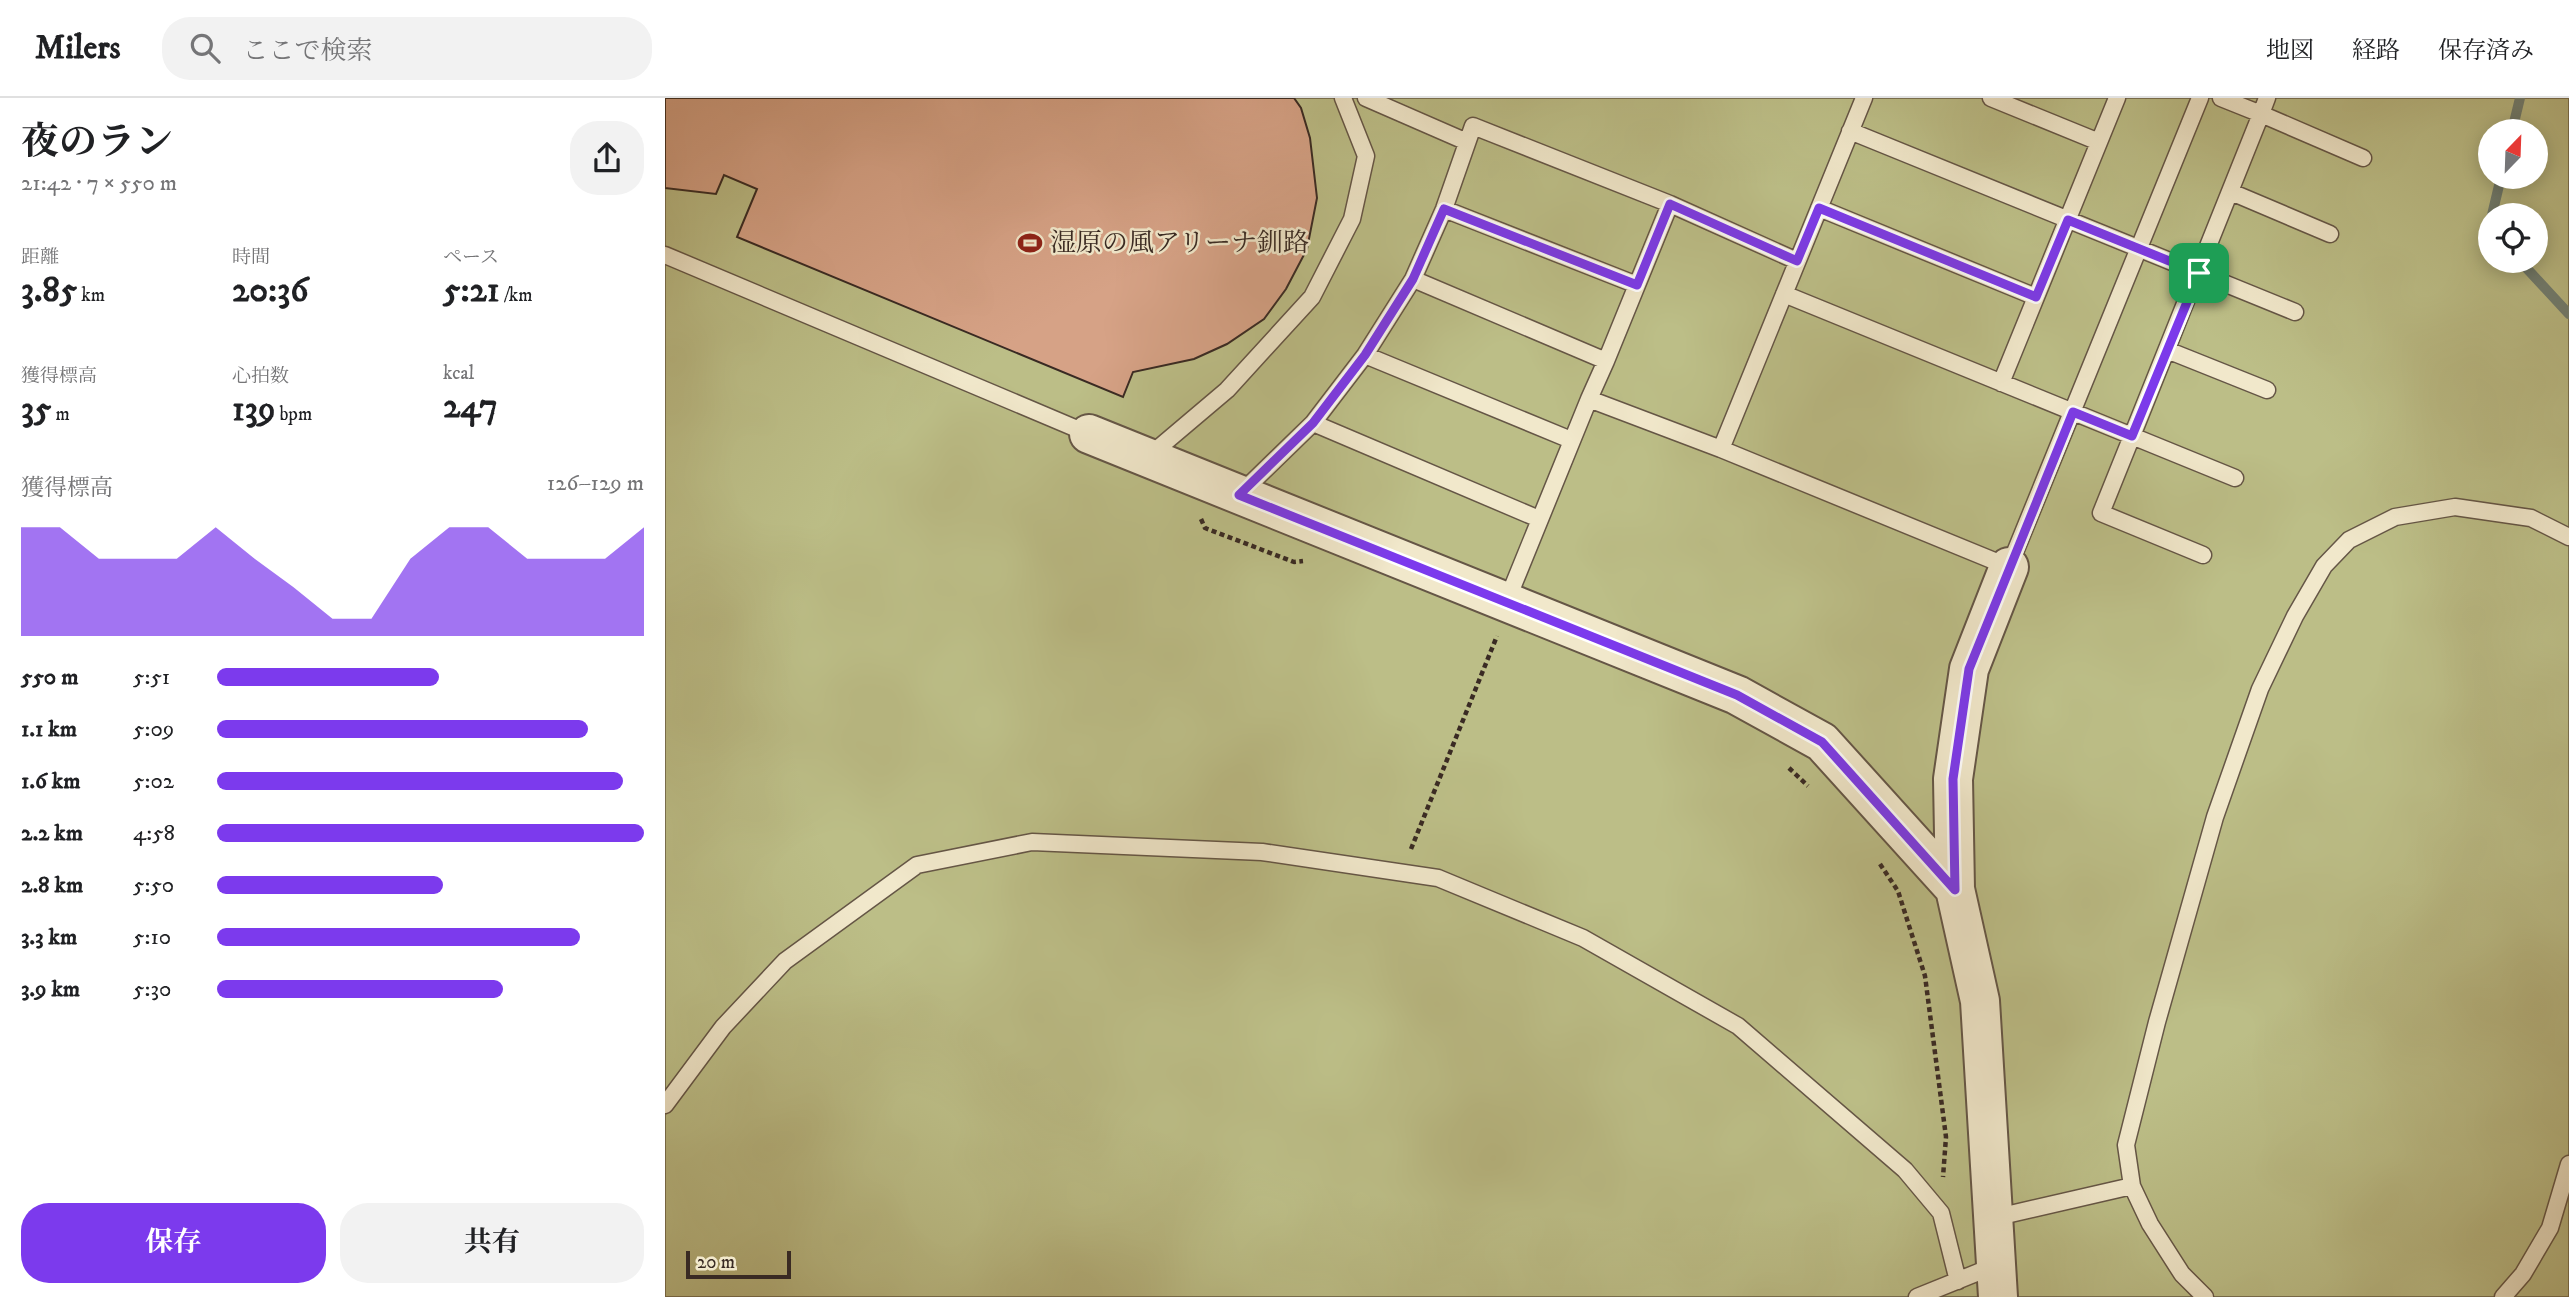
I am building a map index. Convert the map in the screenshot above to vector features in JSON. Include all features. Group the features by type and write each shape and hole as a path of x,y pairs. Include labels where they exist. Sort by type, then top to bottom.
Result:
{"street":[{"path":"1089,434 1239,495 1496,623 1617,645 1737,695 1822,742 1955,890"},
{"path":"1997,1281 1980,1000 1955,890 1953,779 1969,669 2009,567"}],"lane":[{"path":"1147,457 1227,390 1312,297 1352,219 1366,156 1343,98"},
{"path":"1366,98 1467,142"},
{"path":"1721,449 1864,98"},
{"path":"1991,98 2099,142"},
{"path":"2001,383 2117,98"},
{"path":"1589,399 1721,449 2009,567 2200,98"},
{"path":"2221,98 2363,158"},
{"path":"2203,555 2101,513 2267,98"},
{"path":"1239,495 1313,423 1365,355 1413,279 1444,209 1473,126 1670,204 1797,261"},
{"path":"1850,131 2295,312"},
{"path":"2231,192 2330,234"},
{"path":"1496,623 1670,204"},
{"path":"1819,208 2036,297"},
{"path":"1444,209 1637,285"},
{"path":"665,254 1089,434"},
{"path":"1413,279 1606,361"},
{"path":"1784,295 2235,478"},
{"path":"2167,350 2267,390"},
{"path":"1365,355 1571,440"},
{"path":"1313,423 1539,519"},
{"path":"2206,1297 2182,1274 2150,1224 2133,1186 2126,1145 2157,1021 2215,817 2260,689 2295,616 2324,566 2349,540 2395,517 2455,507 2531,518 2569,537"},
{"path":"665,1105 723,1027 785,961 917,865 1032,842 1262,852 1438,878 1583,938 1738,1026 1905,1170 1941,1213 1958,1280"},
{"path":"2503,1297 2523,1274 2550,1228 2569,1164"},
{"path":"1993,1218 2133,1186"},
{"path":"1917,1297 1958,1280 1997,1281"}],"path":[{"path":"1201,517 1205,528 1294,562 1313,560"},
{"path":"1496,623 1510,641"},
{"path":"1402,873 1496,623"},
{"path":"1779,759 1809,786"},
{"path":"1878,862 1898,891 1924,976 1946,1137 1941,1213"}],"green space":[{"path":"665,98 2569,98 2569,1297 665,1297"}],"building":[{"name":"湿原の風アリーナ釧路","path":"665,98 1294,98 1301,108 1310,138 1317,198 1307,249 1286,289 1264,319 1227,344 1194,359 1133,372 1123,397 737,237 757,189 724,175 716,194 665,188"}],"waterway":[{"path":"2515,119 2520,98"},
{"path":"2495,203 2498,189"},
{"path":"2531,273 2569,314"}],"place":[{"name":"湿原の風アリーナ釧路","path":"1030,243"}],"route":[{"path":"1670,204 1797,261 1819,208 2036,297 2068,220 2199,273 2132,436 2073,412 2009,567 1969,669 1953,779 1955,890 1822,742 1737,695 1239,495 1313,423 1365,355 1413,279 1444,209 1637,285 1670,204"}]}
